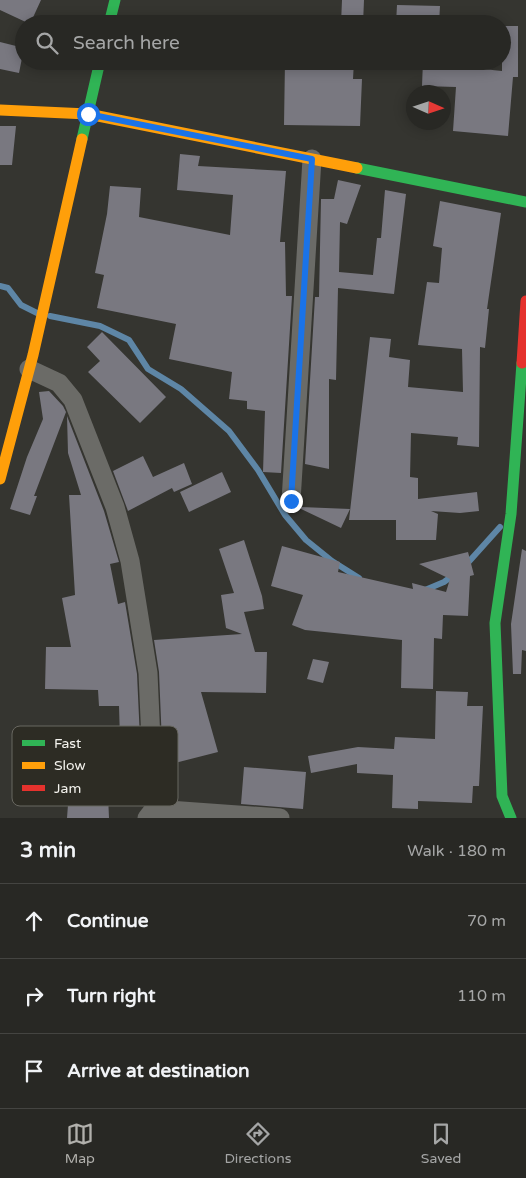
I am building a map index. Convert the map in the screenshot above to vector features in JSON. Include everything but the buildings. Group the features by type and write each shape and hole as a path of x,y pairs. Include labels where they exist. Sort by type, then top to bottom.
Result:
{"street":[{"path":"111,15 115,0"},
{"path":"0,480 31,362 98,70"},
{"path":"0,110 88,114 526,202"},
{"path":"291,501 312,159"},
{"path":"510,818 502,796 495,623 511,514 526,301"},
{"path":"31,362 59,384 73,400 115,507 130,561 148,673 149,726"},
{"path":"150,813 280,818"}],"waterway":[{"path":"0,286 8,288 21,305 37,313"},
{"path":"50,316 100,326 129,340 148,369 181,389 229,431 258,470 285,515 306,540 332,561 359,578"},
{"path":"465,566 500,527"},
{"path":"425,590 444,582 455,574"}],"traffic: fast":[{"path":"111,15 115,0"},
{"path":"82,139 98,70"},
{"path":"357,168 526,202"},
{"path":"511,818 502,796 495,623 511,514 522,363"}],"traffic: slow":[{"path":"0,110 88,114 357,168"},
{"path":"0,479 33,355 82,139"}],"traffic: jam":[{"path":"522,363 526,301"}],"route":[{"path":"88,114 312,159 291,501"}]}
